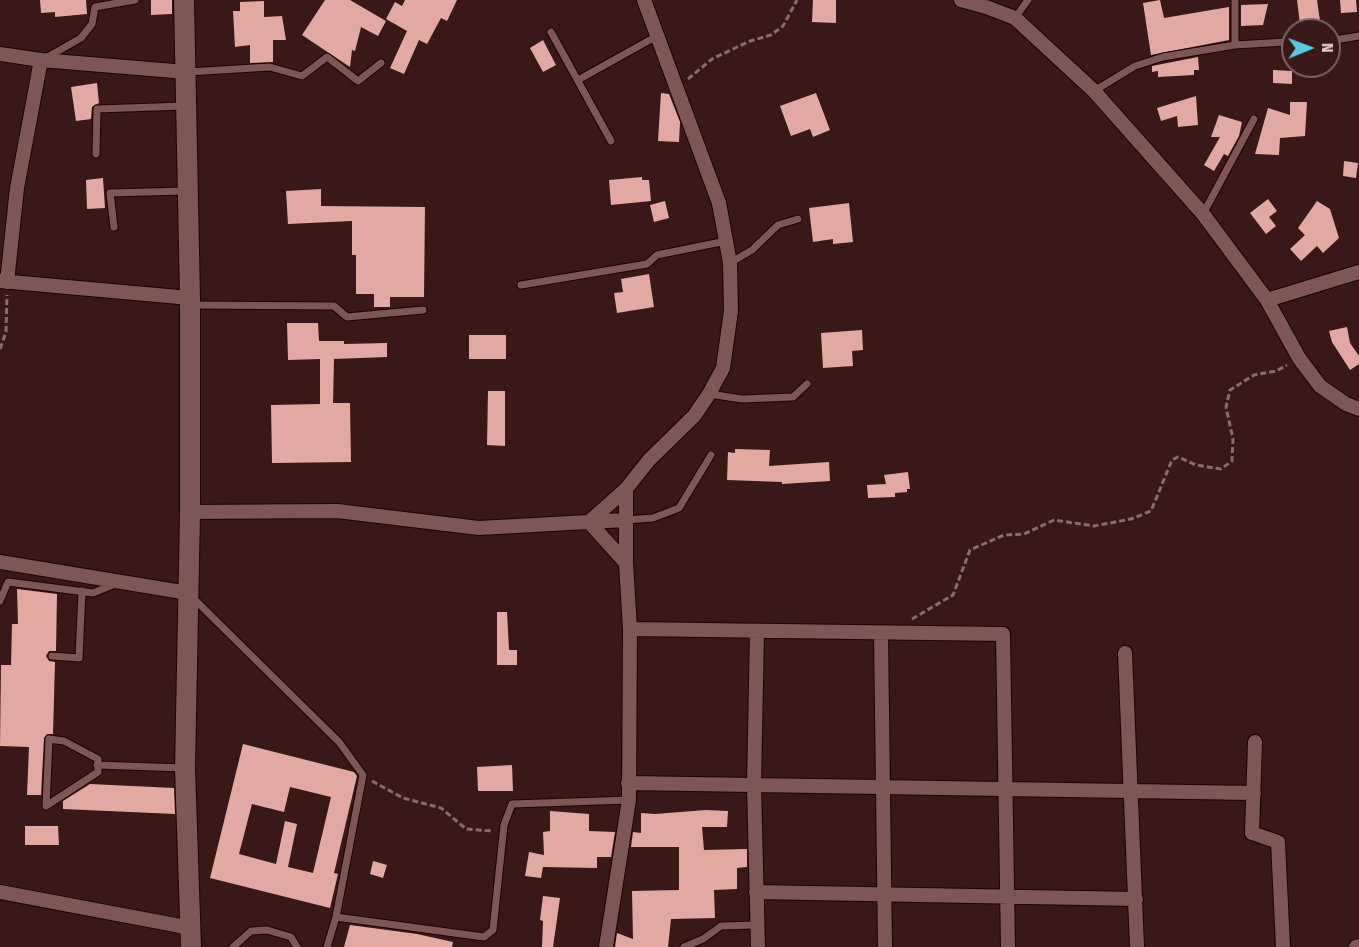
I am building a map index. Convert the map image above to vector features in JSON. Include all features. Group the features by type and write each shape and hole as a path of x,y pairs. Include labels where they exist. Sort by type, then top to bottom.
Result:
{"main road":[{"path":"184,0 190,301 190,512 185,768 191,938"}],"street":[{"path":"589,522 626,489 649,460 694,416 709,394 723,368 731,311 730,263 718,203 644,0"},
{"path":"961,0 1014,18 1094,91 1203,214 1267,300 1299,358 1320,386 1346,404 1359,409"},
{"path":"0,54 41,60 186,72"},
{"path":"41,60 17,188 4,281 190,301"},
{"path":"1267,300 1359,272"},
{"path":"606,947 629,801 630,629 626,563 626,489"},
{"path":"190,512 337,512 479,528 625,520"},
{"path":"589,522 626,563"},
{"path":"0,562 188,593"},
{"path":"630,629 1003,634 1008,947"},
{"path":"757,631 754,785 758,947"},
{"path":"880,633 885,947"},
{"path":"1125,653 1137,947"},
{"path":"1255,742 1252,833 1278,842 1283,947"},
{"path":"628,783 1254,793"},
{"path":"0,892 191,938"},
{"path":"756,892 1136,899"}],"lane":[{"path":"41,60 81,38 92,24 95,7 135,0"},
{"path":"1014,18 1028,0"},
{"path":"1235,0 1235,45"},
{"path":"551,32 611,141"},
{"path":"578,80 657,36"},
{"path":"1341,39 1359,36"},
{"path":"1094,91 1135,66 1162,57 1235,45 1281,42"},
{"path":"186,72 270,67 302,76 327,57 357,81 381,63"},
{"path":"96,154 98,109 186,106"},
{"path":"1203,214 1254,118"},
{"path":"114,227 110,193 188,190"},
{"path":"730,263 752,250 778,225 798,219"},
{"path":"521,285 647,264 657,255 726,241"},
{"path":"190,301 334,306 347,317 423,310"},
{"path":"709,394 742,399 793,397 807,384"},
{"path":"625,520 652,518 679,508 711,455"},
{"path":"0,601 8,582 93,592 120,582"},
{"path":"52,656 79,658 82,591"},
{"path":"188,593 339,742 363,775 336,917 327,947"},
{"path":"49,739 64,741 98,759 97,765 98,772 46,806 49,739"},
{"path":"97,765 185,768"},
{"path":"336,917 484,937 493,930 504,825 512,804 629,801"},
{"path":"684,947 703,939 721,926 757,925"},
{"path":"233,947 251,931 267,930 291,937 297,947"}],"path":[{"path":"677,88 712,59 750,41 771,35 783,26 797,0"},
{"path":"0,349 6,332 4,281"},
{"path":"900,633 905,623 953,595 970,550 1004,535 1024,534 1054,520 1094,526 1131,519 1151,511 1172,460 1178,457 1196,465 1221,469 1232,461 1233,439 1226,407 1230,390 1254,375 1276,370 1299,358"},
{"path":"363,775 403,798 441,808 466,829 503,832"}],"building":[{"path":"40,0 86,0 87,14 55,17 55,12 41,13"},
{"path":"151,0 172,0 172,14 151,15"},
{"path":"325,0 350,0 386,21 378,36 361,27 355,51 352,50 350,67 302,35"},
{"path":"405,0 457,0 447,21 441,18 427,44 419,40 404,74 390,68 407,31 386,19 395,2 402,6"},
{"path":"813,0 836,0 836,23 812,22"},
{"path":"1160,0 1164,18 1229,7 1229,40 1151,55 1143,3"},
{"path":"1297,0 1317,0 1320,18 1299,18"},
{"path":"1340,0 1356,0 1357,12 1341,13"},
{"path":"264,1 264,17 282,16 286,40 273,40 273,62 250,63 250,45 235,47 233,11 240,11 240,2"},
{"path":"1268,4 1263,25 1241,26 1241,5"},
{"path":"543,40 556,65 543,72 530,48"},
{"path":"1198,57 1199,70 1194,70 1194,75 1158,77 1158,71 1152,72 1152,66"},
{"path":"1273,70 1281,70 1281,78 1292,78 1292,84 1273,83"},
{"path":"97,83 99,103 92,107 91,119 76,121 71,87"},
{"path":"661,93 669,94 680,122 679,142 658,141"},
{"path":"816,93 830,130 813,137 810,129 791,136 780,106"},
{"path":"1196,96 1198,125 1178,127 1177,116 1161,121 1157,108"},
{"path":"1290,102 1307,102 1305,136 1280,138 1279,155 1255,154 1268,108 1290,115"},
{"path":"1219,115 1242,122 1239,136 1228,156 1224,154 1214,171 1204,165 1220,137 1211,137"},
{"path":"1344,161 1358,163 1356,178 1343,176"},
{"path":"642,177 642,180 649,180 651,201 611,205 609,180"},
{"path":"103,178 105,208 87,209 86,180"},
{"path":"321,189 321,206 425,207 424,297 390,297 390,307 374,307 374,294 356,294 356,255 352,255 352,221 288,224 286,191"},
{"path":"1268,199 1277,211 1269,217 1276,226 1266,234 1250,213"},
{"path":"665,201 669,218 654,222 650,205"},
{"path":"1317,201 1330,209 1339,238 1323,253 1317,246 1301,261 1290,249 1305,235 1298,228"},
{"path":"849,203 853,242 833,244 833,239 813,242 809,208"},
{"path":"649,274 654,307 617,313 614,293 623,292 621,279"},
{"path":"287,323 318,323 319,341 344,341 344,344 387,343 387,357 334,359 333,403 350,403 351,462 272,463 271,405 320,404 320,359 288,360"},
{"path":"1347,327 1350,343 1359,356 1359,364 1350,370 1332,342 1329,331"},
{"path":"862,330 863,350 852,351 853,366 823,368 821,333"},
{"path":"469,335 506,335 506,359 469,359"},
{"path":"488,391 505,391 505,446 487,445"},
{"path":"735,449 770,450 769,466 829,462 830,481 782,484 782,482 727,480 728,452 735,453"},
{"path":"908,472 910,489 907,489 907,492 895,493 895,497 868,498 867,485 886,484 884,475"},
{"path":"17,589 57,594 56,651 49,651 46,656 49,661 55,662 53,734 47,734 44,738 41,795 27,795 29,747 0,746 1,665 11,665 12,624 18,624"},
{"path":"497,612 507,612 509,650 517,650 517,665 497,665"},
{"path":"243,744 354,772 357,776 334,873 338,874 330,908 210,878","holes":["290,787 331,797 313,873 288,867 297,824 285,821 276,864 239,854 252,804 284,812"]},
{"path":"512,765 513,791 478,791 477,767"},
{"path":"90,784 174,788 175,814 63,809 63,801"},
{"path":"550,811 589,814 589,831 615,832 611,857 597,857 597,868 543,867 541,878 525,876 529,852 544,855 543,832 550,831"},
{"path":"728,811 727,827 702,827 704,850 747,849 747,867 737,868 737,889 714,890 715,918 671,919 668,947 615,947 617,933 633,939 632,891 679,890 679,847 631,847 633,832 641,833 641,813"},
{"path":"25,826 58,826 59,845 25,845"},
{"path":"373,861 387,865 383,878 370,874"},
{"path":"543,896 560,898 553,947 542,947 543,921 540,920"},
{"path":"350,925 417,934 453,942 452,947 344,947"}]}
